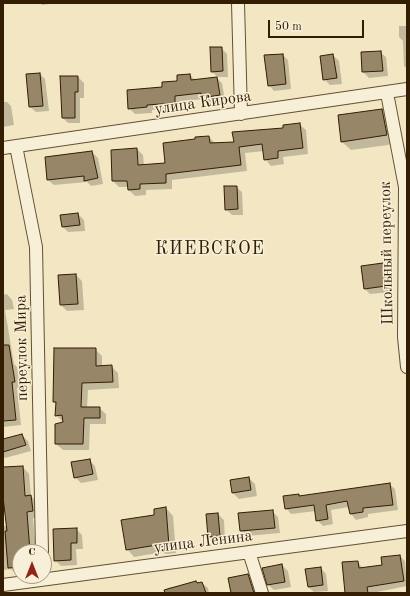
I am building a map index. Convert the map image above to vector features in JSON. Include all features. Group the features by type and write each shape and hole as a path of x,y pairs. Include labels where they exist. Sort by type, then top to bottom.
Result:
{"street":[{"path":"238,3 241,114"},
{"name":"улица Кирова","path":"3,148 407,89"},
{"name":"Школьный переулок","path":"388,92 405,187 404,337 407,367"},
{"name":"переулок Мира","path":"16,146 36,247 42,544"},
{"name":"улица Ленина","path":"52,577 407,531"},
{"path":"249,552 262,593"}],"building":[{"path":"210,47 222,47 223,71 211,72"},
{"path":"381,51 383,71 362,72 361,52"},
{"path":"283,54 286,84 268,86 264,55"},
{"path":"333,54 337,78 323,80 320,56"},
{"path":"40,73 43,106 29,107 26,74"},
{"path":"190,74 191,80 217,77 220,95 201,98 201,93 175,96 175,103 147,105 147,107 128,109 127,90 162,87 162,82 177,81 177,75"},
{"path":"60,76 78,76 78,92 75,92 75,118 62,118"},
{"path":"382,109 387,135 341,142 338,115"},
{"path":"300,123 303,148 278,151 278,158 264,160 262,144 239,147 241,165 166,174 166,183 140,184 140,189 128,190 127,181 112,181 111,150 137,148 138,165 165,163 163,143 209,136 210,143 234,142 232,132 283,128 283,125"},
{"path":"92,151 98,178 84,181 84,176 47,180 45,157"},
{"path":"224,186 237,186 238,209 225,210"},
{"path":"78,213 80,225 62,227 60,215"},
{"path":"383,263 386,286 364,289 361,266"},
{"path":"76,274 78,304 60,305 58,275"},
{"path":"3,345 9,345 15,382 12,382 16,420 3,421"},
{"path":"54,348 96,348 96,366 112,365 113,382 82,383 81,407 100,407 100,418 84,418 83,444 55,444 55,424 63,422 62,415 55,416 56,402 53,402"},
{"path":"22,434 26,445 3,452 3,439"},
{"path":"90,459 93,474 74,478 71,462"},
{"path":"23,466 25,496 31,495 33,511 27,512 29,544 12,544 12,568 8,568 5,531 7,531 3,497 3,467"},
{"path":"249,477 251,490 232,493 230,480"},
{"path":"390,483 393,505 363,508 363,512 350,514 347,501 326,505 328,519 316,521 314,505 285,509 283,496 299,494 299,496"},
{"path":"166,507 169,546 157,547 157,545 126,550 121,520 154,515 154,509"},
{"path":"273,510 275,528 240,531 238,513"},
{"path":"218,513 220,536 208,537 206,514"},
{"path":"77,528 77,543 71,543 71,560 54,561 53,529"},
{"path":"400,555 404,581 367,587 368,593 345,593 342,562 358,561 359,568 382,565 381,557"},
{"path":"282,564 285,582 267,585 262,568"},
{"path":"321,567 323,585 308,587 305,569"},
{"path":"248,574 254,593 231,593 228,578"},
{"path":"196,581 197,583 202,582 206,593 165,593 164,590"}],"district":[{"name":"КИЕВСКОЕ","path":"210,249"}]}
